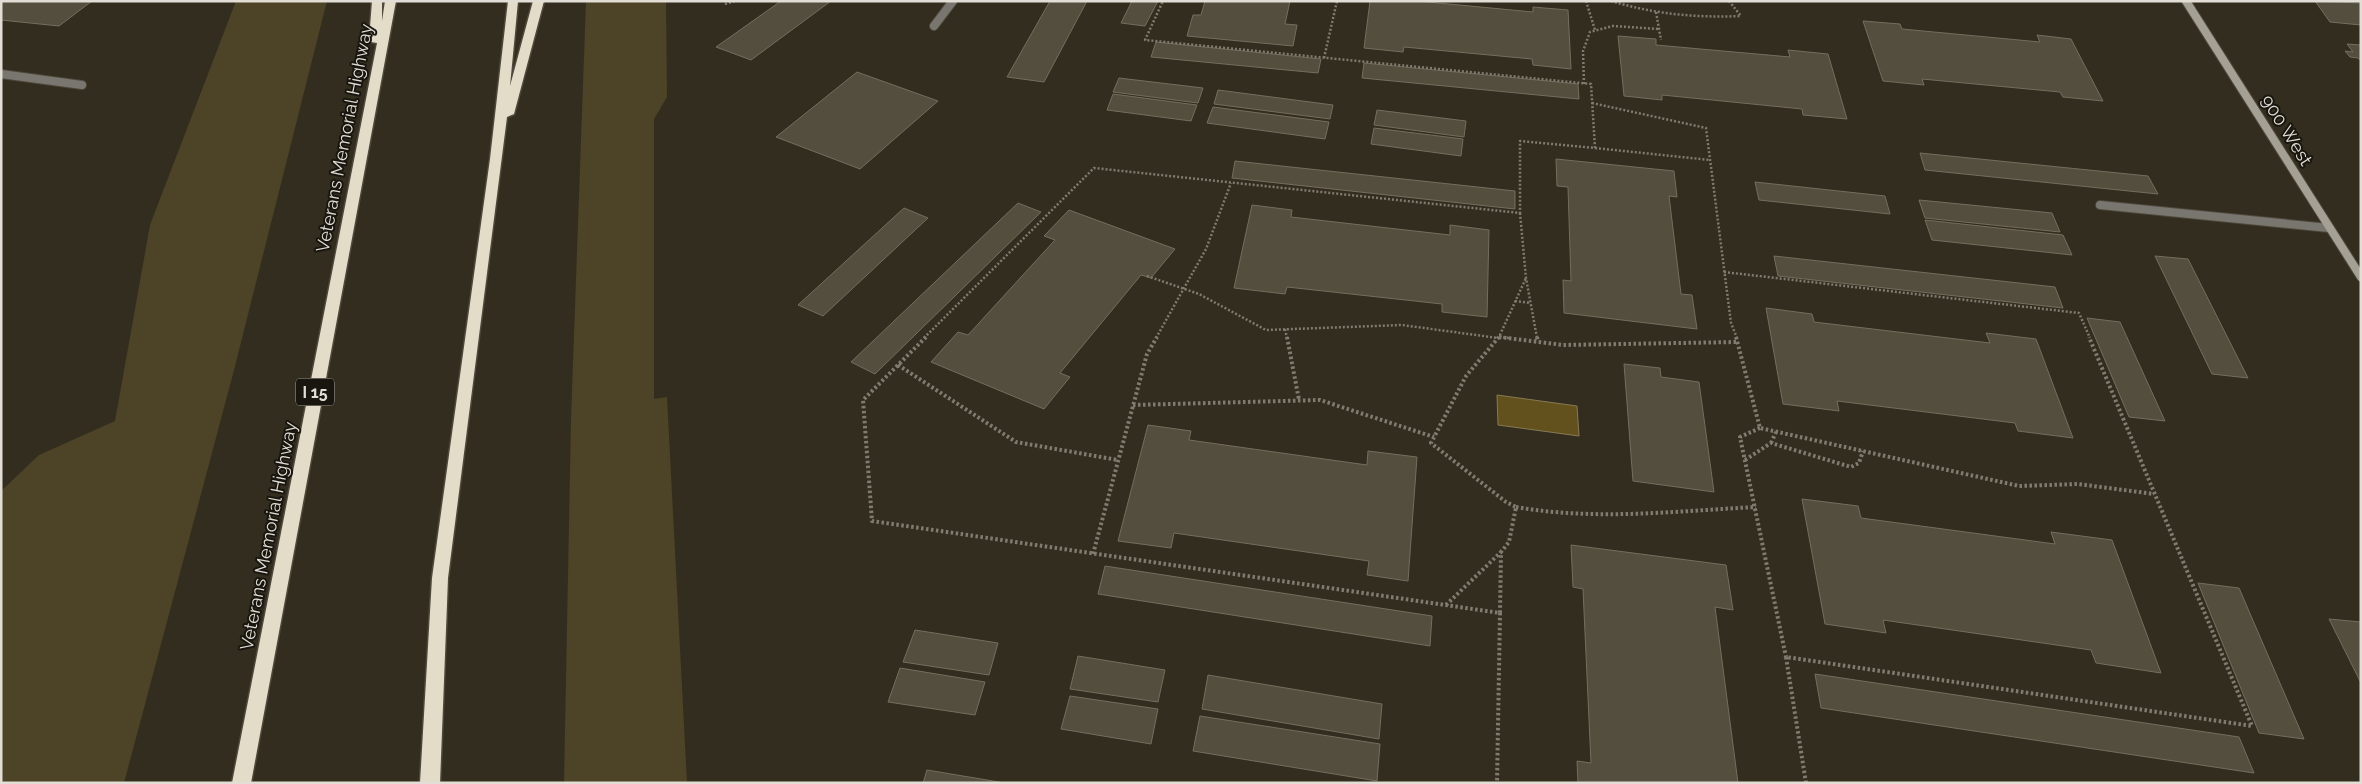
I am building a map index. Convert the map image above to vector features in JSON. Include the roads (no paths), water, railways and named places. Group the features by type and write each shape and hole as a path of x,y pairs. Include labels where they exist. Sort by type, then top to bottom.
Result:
{"highway":[{"path":"371,101 377,1"},
{"name":"Veterans Memorial Highway","path":"241,783 391,1"},
{"path":"430,783 440,578 496,159 513,1"},
{"path":"496,159 539,1"}],"main road":[{"name":"900 West","path":"2186,1 2361,277"}],"street":[{"path":"934,26 954,1"},
{"path":"1,74 82,85"},
{"path":"2100,205 2330,228"}]}
